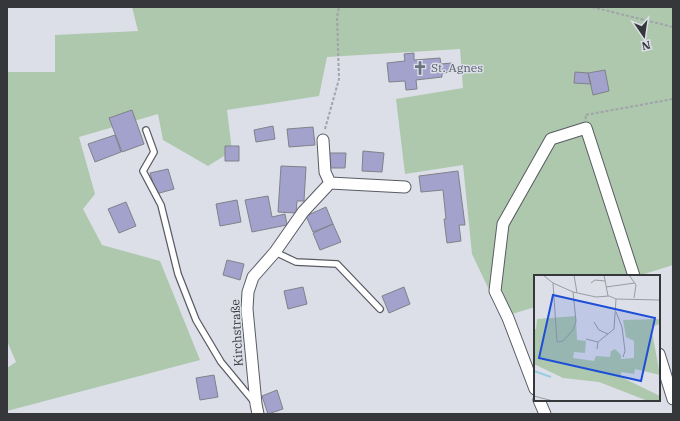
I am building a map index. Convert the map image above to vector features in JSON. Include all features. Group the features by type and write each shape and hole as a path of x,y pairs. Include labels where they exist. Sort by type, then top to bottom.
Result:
{"street":[{"path":"534,386 508,318 495,291 503,224 551,139 586,128 634,275"},
{"path":"323,140 325,172 330,183 405,187"},
{"name":"Kirchstraße","path":"257,409 247,309 248,292 253,277 274,252 303,212 330,183"},
{"path":"660,357 673,399"},
{"path":"539,401 545,414"}],"lane":[{"path":"146,130 154,152 143,170 162,204 178,274 196,320 221,362 257,409"},
{"path":"274,252 296,262 337,264 380,309"}],"path":[{"path":"323,140 325,122 339,79 337,17 339,7"},
{"path":"592,7 673,27"},
{"path":"586,128 585,116 673,99"}],"green space":[{"path":"132,7 673,7 673,265 641,275 534,275 534,307 502,317 472,254 463,165 405,174 396,99 463,88 460,49 327,57 319,96 227,110 232,151 208,166 163,140 158,114 79,137 95,194 83,209 102,245 160,261 200,360 7,411 7,368 16,362 7,341 7,72 55,72 55,35 138,31"}],"building":[{"name":"St. Agnes","path":"414,53 414,60 440,58 441,64 452,63 453,72 442,73 442,77 416,80 417,89 406,90 405,81 389,82 387,63 405,61 404,54"},
{"path":"605,70 609,91 593,95 588,73"},
{"path":"575,72 588,73 591,84 574,83"},
{"path":"132,110 144,144 122,152 109,118"},
{"path":"273,126 275,139 256,142 254,130"},
{"path":"313,127 315,145 289,147 287,129"},
{"path":"115,135 121,152 95,162 88,144"},
{"path":"225,146 239,146 239,161 225,161"},
{"path":"363,151 384,153 382,172 362,171"},
{"path":"327,153 346,153 345,168 327,168"},
{"path":"281,166 306,167 304,201 297,201 296,213 278,212"},
{"path":"168,169 174,189 156,194 150,173"},
{"path":"458,171 465,225 459,225 461,241 447,243 443,190 421,192 419,176"},
{"path":"268,196 272,217 285,214 287,225 252,232 245,200"},
{"path":"237,200 241,222 220,226 216,204"},
{"path":"126,202 136,226 119,233 108,209"},
{"path":"326,207 333,224 313,232 306,216"},
{"path":"333,224 341,242 320,250 313,233"},
{"path":"227,260 244,264 240,280 223,275"},
{"path":"303,287 307,304 288,309 284,291"},
{"path":"404,287 410,304 389,313 382,296"},
{"path":"214,375 218,397 200,400 196,378"},
{"path":"277,390 283,409 268,414 262,396"}],"place":[{"name":"St. Agnes","path":"420,68"}]}
